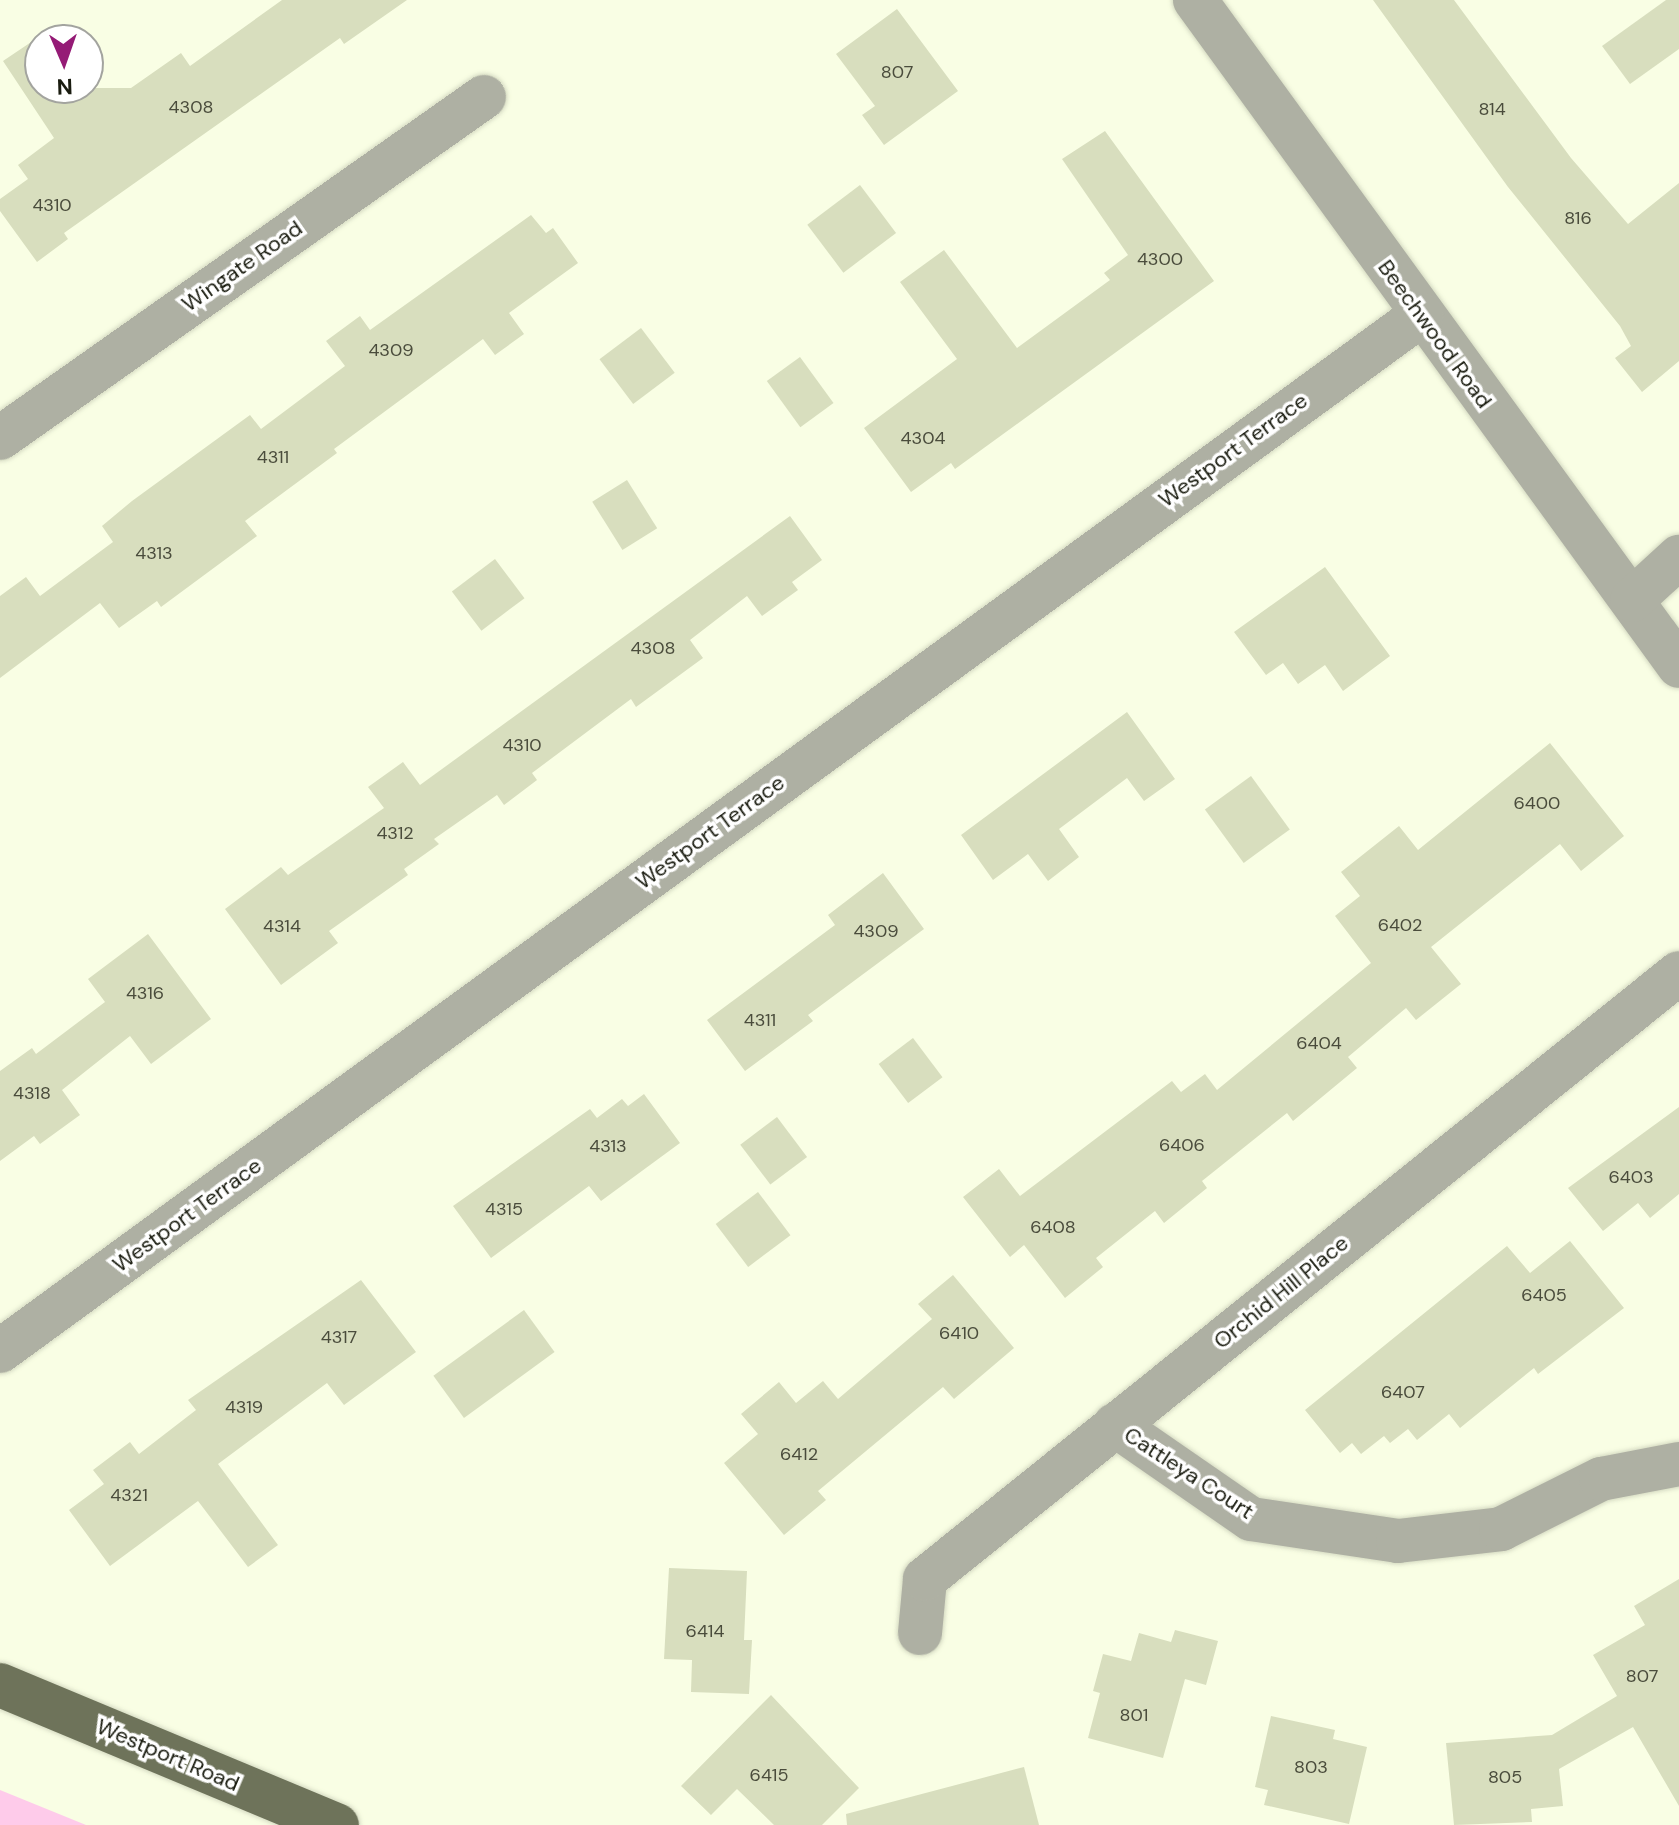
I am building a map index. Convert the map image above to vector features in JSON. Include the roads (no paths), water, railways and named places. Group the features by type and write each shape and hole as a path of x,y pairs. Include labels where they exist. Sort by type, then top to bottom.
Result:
{"main road":[{"name":"Westport Road","path":"0,1685 337,1825"}],"street":[{"name":"Beechwood Road","path":"1195,0 1679,666"},
{"name":"Wingate Road","path":"0,438 484,97"},
{"name":"Westport Terrace","path":"0,1351 1421,315"},
{"path":"1632,600 1679,557"},
{"name":"Orchid Hill Place","path":"920,1633 925,1579 1679,973"},
{"name":"Cattleya Court","path":"1115,1425 1251,1519 1398,1541 1501,1529 1601,1479 1679,1464"}]}
